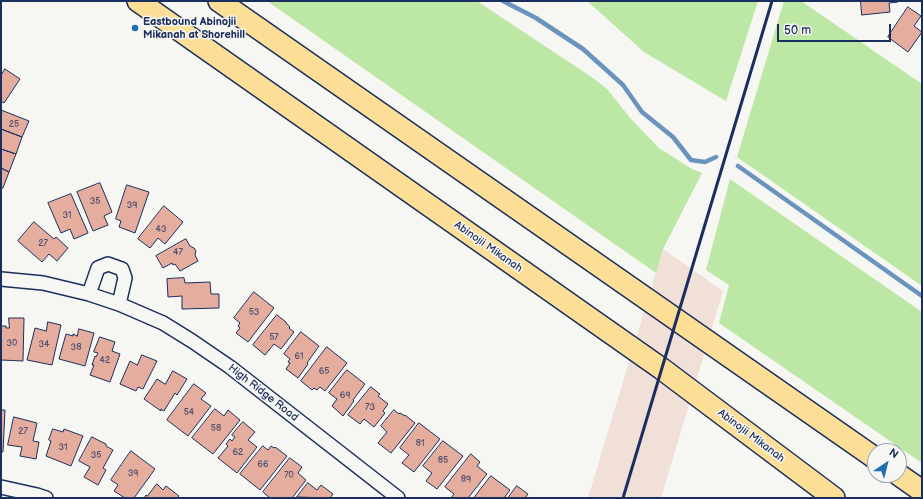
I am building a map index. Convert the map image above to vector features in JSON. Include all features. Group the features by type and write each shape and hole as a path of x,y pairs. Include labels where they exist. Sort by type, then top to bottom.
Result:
{"main road":[{"name":"Abinojii Mikanah","path":"138,1 662,369 834,498"},
{"path":"219,1 867,452"},
{"path":"907,481 922,491"}],"street":[{"path":"89,294 98,268 108,264 122,269 125,278 119,304"},
{"name":"High Ridge Road","path":"1,279 43,283 89,294 119,304 163,323 192,341 236,372 398,498"},
{"path":"1,487 46,498"}],"shaded area":[{"path":"663,249 723,291 661,498 588,498"}],"green space":[{"path":"267,1 477,1 593,78 607,89 631,119 659,148 692,169 702,173 663,249 656,273"},
{"path":"587,1 758,1 726,101 644,52"},
{"path":"784,1 801,1 922,84 922,286 737,157"},
{"path":"730,179 922,312 922,463 907,453 907,443 893,443 719,323 729,285 706,270"}],"building":[{"path":"861,1 898,2 889,3 890,12 862,15"},
{"path":"908,7 921,16 914,26 922,32 908,52 888,37"},
{"path":"5,69 20,79 4,103 1,101 1,76"},
{"path":"1,110 29,121 22,137 1,129"},
{"path":"1,129 22,137 16,154 1,149"},
{"path":"1,149 16,154 9,172 1,168"},
{"path":"1,168 9,172 3,188 1,188"},
{"path":"100,183 112,212 104,216 108,225 93,231 77,192"},
{"path":"127,185 149,192 135,233 119,227 121,221 116,219"},
{"path":"71,194 88,233 74,239 70,229 61,233 48,203"},
{"path":"164,206 183,222 165,244 158,238 150,248 138,239"},
{"path":"34,222 54,239 56,237 68,248 57,261 49,254 42,262 18,241"},
{"path":"186,239 190,246 196,251 195,255 198,261 180,271 175,264 173,265 172,263 163,268 156,256"},
{"path":"184,278 185,283 210,282 211,294 219,294 219,308 182,309 182,296 168,297 167,279"},
{"path":"254,292 274,308 248,342 236,333 240,328 238,326 240,323 234,318"},
{"path":"277,315 286,322 290,327 289,328 294,332 281,349 274,344 265,355 253,345"},
{"path":"9,318 24,318 23,361 1,360 1,326 6,326 6,328 9,328"},
{"path":"48,322 61,325 52,365 27,360 35,328 46,331"},
{"path":"79,329 94,333 85,366 59,359 66,334 73,336 73,334 77,336"},
{"path":"301,332 319,346 298,378 286,369 290,363 288,362 290,359 284,354"},
{"path":"100,337 115,342 112,351 120,354 110,382 90,375 94,365 92,365 95,356 96,357 98,353 94,352"},
{"path":"327,347 347,363 325,391 320,387 317,390 314,388 312,390 301,381"},
{"path":"142,355 157,361 143,389 138,387 136,391 120,384 130,361 137,365"},
{"path":"347,370 365,384 343,416 332,406 337,399 329,393"},
{"path":"173,371 187,379 177,395 175,393 164,411 161,409 161,411 144,399 157,379 165,384"},
{"path":"194,384 206,393 201,399 211,406 188,436 167,420"},
{"path":"371,387 380,394 378,396 388,404 383,411 385,413 374,427 364,419 360,424 348,415"},
{"path":"215,409 224,416 228,410 240,420 213,454 192,438"},
{"path":"1,410 5,410 3,452 1,452"},
{"path":"394,410 399,414 405,415 415,423 391,453 378,443 387,432 381,426"},
{"path":"14,417 37,423 33,441 39,442 36,459 20,456 22,447 8,445"},
{"path":"243,422 255,432 248,440 257,447 237,473 218,458 228,446 226,444 230,439 232,441 235,437 232,435"},
{"path":"419,423 440,439 414,472 402,463 409,455 400,448"},
{"path":"53,429 63,432 64,429 83,436 71,466 46,456"},
{"path":"92,437 106,444 106,446 113,450 103,468 106,470 98,485 84,477 90,467 79,461"},
{"path":"443,441 463,456 437,489 426,481 432,473 423,466"},
{"path":"263,446 268,450 271,446 274,448 275,447 287,456 260,490 240,474"},
{"path":"131,451 155,469 134,498 125,498 114,491 118,485 111,480"},
{"path":"471,454 480,462 477,466 487,474 468,498 451,498 454,494 445,487"},
{"path":"290,458 302,467 298,473 306,480 292,498 270,498 263,492"},
{"path":"491,476 510,490 504,498 474,498"},
{"path":"308,483 317,490 321,485 333,494 330,498 297,497"},
{"path":"157,484 163,490 166,486 179,496 177,498 144,498"},
{"path":"517,486 528,494 525,498 508,498"}],"waterway":[{"path":"503,1 536,18 583,49 623,85 642,112 673,137 691,160 705,162 716,157"},
{"path":"738,166 922,296"}],"railway":[{"path":"623,498 772,1"}],"place":[{"name":"Eastbound Abinojii Mikanah at Shorehill","path":"135,28"}]}
